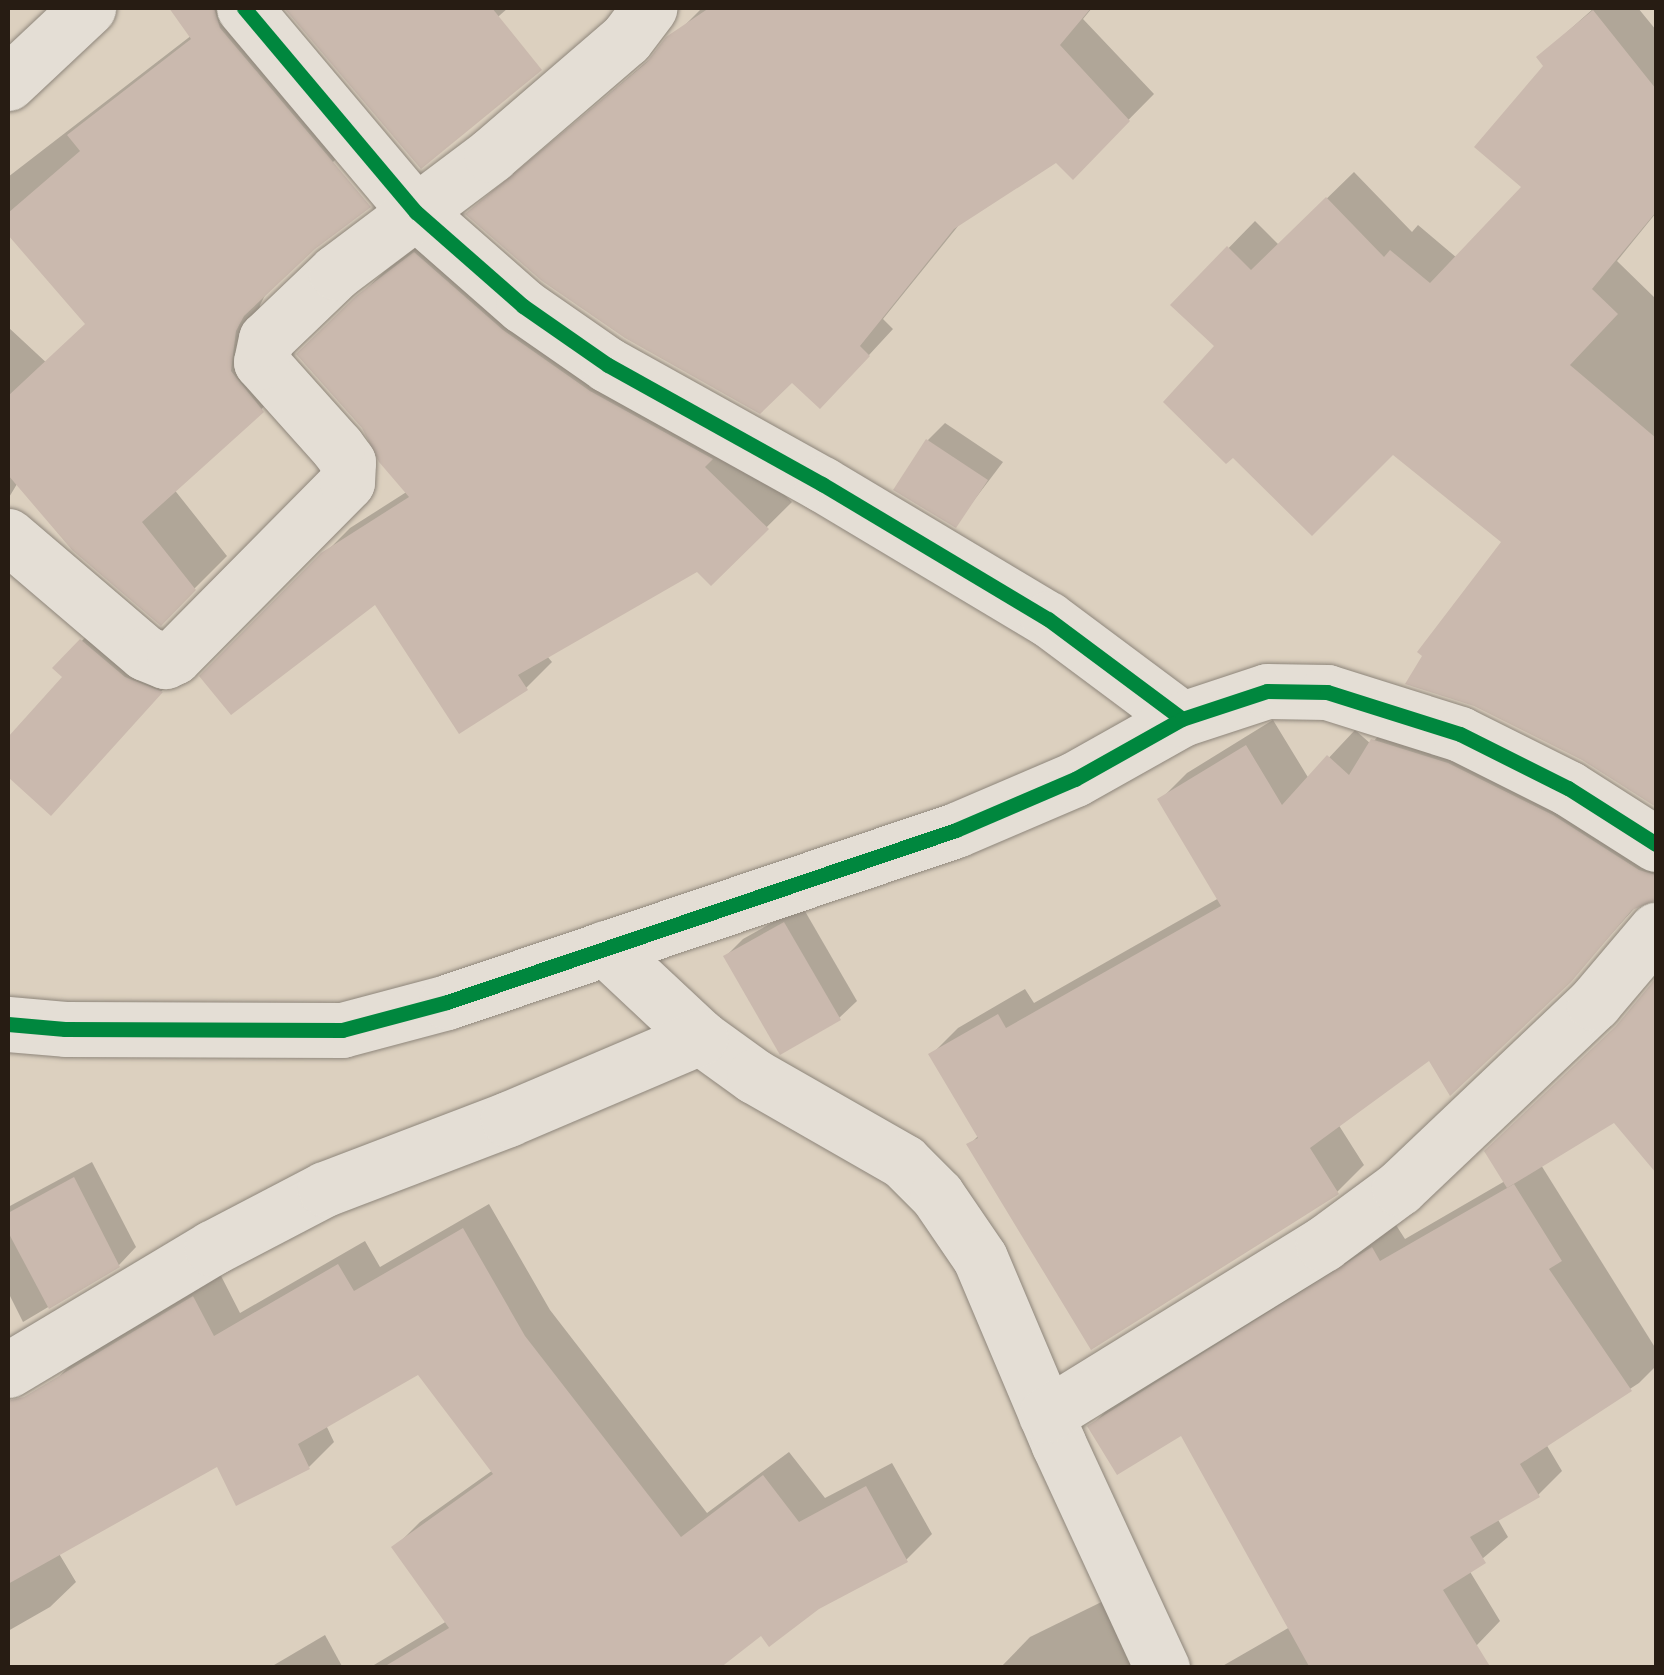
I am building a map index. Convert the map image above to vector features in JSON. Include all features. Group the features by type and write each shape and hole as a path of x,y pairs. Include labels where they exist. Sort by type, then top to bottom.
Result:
{"street":[{"path":"8,83 88,8"},
{"path":"244,8 416,212 523,306 608,366 822,484 1048,620 1182,719"},
{"path":"8,536 144,653 165,662 174,657 347,482 348,462 261,362 266,339 336,272 491,155 626,39 650,8"},
{"path":"8,1024 65,1029 342,1030 447,1002 956,830 1075,779 1182,719 1267,691 1327,692 1379,705 1475,741 1568,788 1656,844"},
{"path":"1046,1414 1323,1244 1399,1188 1594,1003 1656,930"},
{"path":"605,948 700,1037 754,1076 904,1162 937,1195 980,1258 1162,1668"},
{"path":"8,1370 212,1248 326,1189 508,1119 700,1037"}],"building":[{"path":"169,8 214,8 220,28 371,207 315,249 244,316 236,331 231,371 264,412 142,522 196,590 161,626 72,550 8,475 8,396 85,324 8,235 8,213 80,151 67,135 191,39"},
{"path":"284,8 492,8 542,70 421,169"},
{"path":"709,8 1091,8 1060,45 1130,121 1073,180 1056,163 954,229 860,346 870,356 820,409 792,383 760,414 625,338 542,281 465,214 646,63 666,37"},
{"path":"1593,10 1656,89 1656,212 1592,289 1618,314 1570,365 1656,438 1656,807 1582,760 1474,706 1405,684 1422,656 1417,652 1501,542 1393,455 1312,536 1233,458 1226,464 1163,402 1214,346 1170,305 1227,246 1251,270 1326,197 1384,257 1390,250 1430,283 1521,187 1474,147 1543,66 1536,57"},
{"path":"414,252 503,330 590,391 713,459 705,467 769,529 711,586 697,572 518,675 528,690 459,734 375,605 231,715 199,676 321,553 409,497 379,462 362,428 296,354 356,296"},
{"path":"926,439 988,480 956,528 893,490"},
{"path":"80,639 125,677 163,692 51,816 8,777 8,737 62,677 52,668"},
{"path":"1371,739 1448,763 1553,815 1639,870 1656,875 1656,900 1632,910 1571,982 1450,1096 1429,1061 1310,1148 1339,1194 1091,1350 966,1144 978,1138 928,1054 998,1014 1006,1028 1221,906 1157,799 1246,745 1282,805 1327,755 1349,775"},
{"path":"784,922 841,1020 780,1055 723,956"},
{"path":"1656,978 1656,1173 1614,1123 1507,1188 1484,1151 1616,1026"},
{"path":"74,1177 120,1267 49,1309 8,1232 8,1213"},
{"path":"1514,1184 1562,1261 1549,1269 1632,1391 1520,1464 1540,1497 1470,1537 1486,1563 1443,1590 1491,1668 1310,1668 1181,1436 1117,1475 1087,1426 1372,1247 1380,1261"},
{"path":"463,1228 525,1336 681,1537 763,1475 799,1522 866,1486 908,1562 819,1609 769,1647 761,1636 720,1668 382,1668 449,1628 391,1547 493,1474 418,1375 298,1444 310,1469 236,1506 217,1467 8,1584 8,1401 24,1397 193,1296 214,1336 338,1264 354,1291"}],"cycle path":[{"path":"244,8 416,212 523,306 608,365 822,484 1048,619 1182,719"},
{"path":"8,1024 65,1029 342,1030 447,1002 956,830 1075,779 1182,719 1267,691 1327,692 1460,734 1568,788 1656,844"}]}
